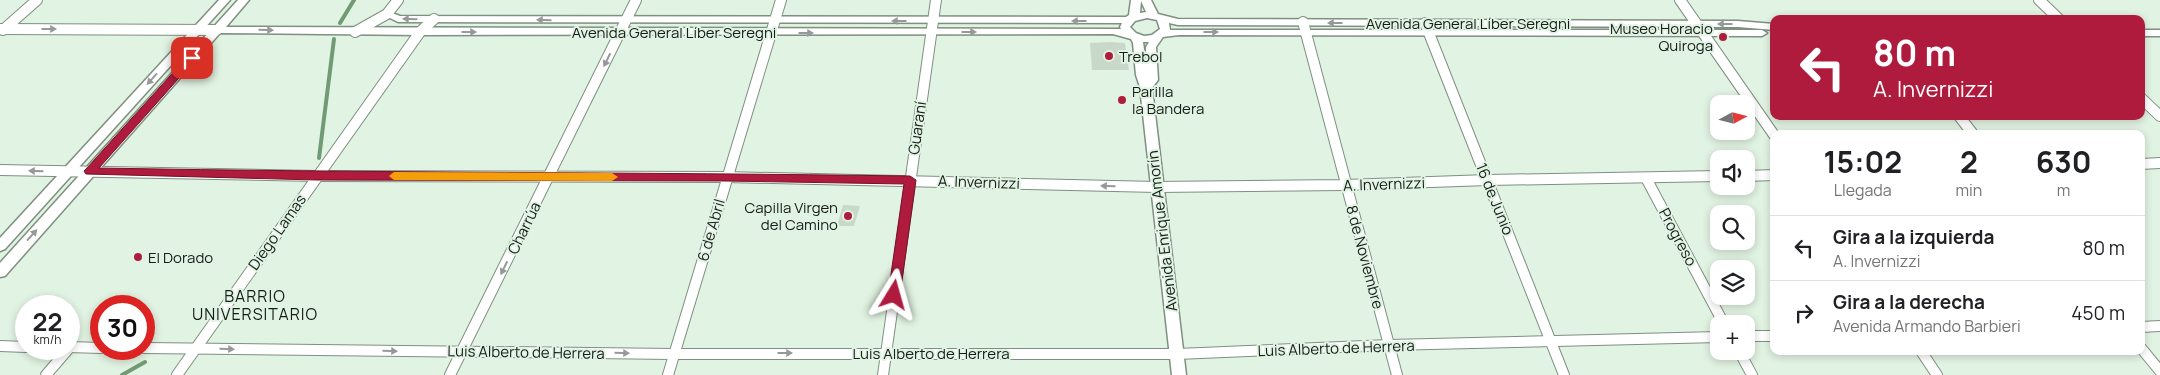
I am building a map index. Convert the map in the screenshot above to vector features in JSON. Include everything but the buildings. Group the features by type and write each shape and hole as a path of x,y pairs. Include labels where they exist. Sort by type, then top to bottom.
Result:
{"street":[{"path":"1,30 37,0"},
{"path":"0,246 225,0"},
{"path":"0,272 244,0"},
{"path":"355,32 387,14 398,0"},
{"name":"Charrúa","path":"450,375 636,0"},
{"name":"6 de Abril","path":"668,375 726,177 781,0"},
{"name":"Guaraní","path":"883,375 936,0"},
{"path":"1131,18 1136,0"},
{"path":"1146,0 1157,18"},
{"path":"1680,0 1771,130"},
{"path":"2039,0 2054,15"},
{"name":"Avenida General Líber Seregni","path":"387,14 398,19 775,21 1113,31 1147,39 1179,32 1304,27"},
{"name":"Avenida Enrique Amorín","path":"1131,18 1125,27 1140,47 1141,79 1146,87 1179,375"},
{"name":"Avenida General Líber Seregni","path":"217,30 771,33 1157,18 1178,22 1304,27 1704,34 1770,33"},
{"name":"Avenida Enrique Amorín","path":"1146,87 1152,80 1151,47 1166,27 1157,18"},
{"name":"Diego Lamas","path":"177,375 420,32 434,19"},
{"name":"Avenida General Líber Seregni","path":"1427,28 1697,24 1770,27"},
{"name":"8 de Noviembre","path":"1304,27 1397,375"},
{"name":"16 de Junio","path":"1427,28 1564,375"},
{"path":"1,30 217,30"},
{"path":"2145,33 2160,33"},
{"path":"2145,102 2160,116"},
{"path":"1962,120 1970,130"},
{"path":"2145,164 2160,163"},
{"name":"A. Invernizzi","path":"0,170 317,176 726,177 1157,187 1346,185 1488,180 1710,176"},
{"path":"1755,176 1770,175"},
{"name":"Progreso","path":"1646,178 1719,315"},
{"path":"2145,327 2160,326"},
{"path":"1755,336 1770,336"},
{"name":"Luis Alberto de Herrera","path":"155,348 674,354 1177,354 1389,345 1710,337"},
{"path":"0,346 15,347"},
{"path":"2145,353 2160,371"},
{"path":"1924,355 1937,375"},
{"path":"46,375 58,360"},
{"path":"1744,360 1752,375"}],"waterway":[{"path":"340,23 354,0"},
{"path":"319,158 334,39"},
{"path":"122,375 145,362"}],"slow traffic":[{"path":"394,176 612,177"}],"place":[{"name":"Museo Horacio Quiroga","path":"1723,37"},
{"name":"Trebol","path":"1109,56"},
{"name":"Parilla la Bandera","path":"1122,100"},
{"name":"Capilla Virgen del Camino","path":"848,216"},
{"name":"El Dorado","path":"138,257"}],"district":[{"name":"BARRIO UNIVERSITARIO","path":"255,305"}],"route":[{"path":"192,58 90,171 317,176 726,177 910,180 894,295"}]}
